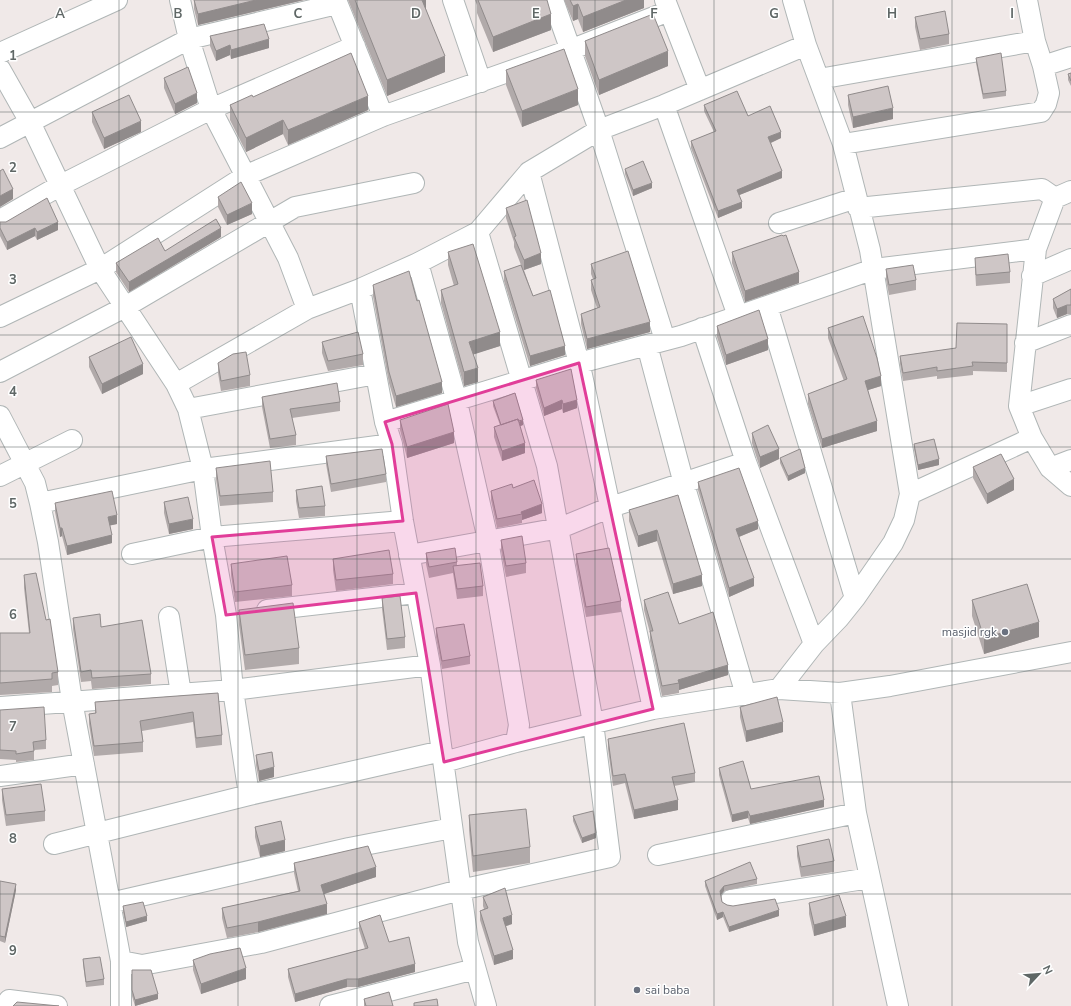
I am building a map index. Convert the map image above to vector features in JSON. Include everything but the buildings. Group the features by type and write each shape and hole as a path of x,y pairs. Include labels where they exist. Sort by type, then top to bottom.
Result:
{"street":[{"path":"0,54 118,0"},
{"path":"180,0 189,40 212,109 288,258 307,309"},
{"path":"453,0 481,82"},
{"path":"553,0 599,130 656,342 684,484 746,695"},
{"path":"779,689 814,644 839,618 855,598 896,538 904,520 910,494 874,269 843,144 806,45 793,0"},
{"path":"843,144 1041,112 1049,93 1026,0"},
{"path":"0,138 189,40 336,2 383,116"},
{"path":"0,317 100,269 247,176 383,116 570,50 667,5 700,90"},
{"path":"819,80 1035,41"},
{"path":"176,384 307,309 360,289 418,263 478,232 530,172 599,130 664,105 806,45"},
{"path":"0,220 61,185 212,109 355,46"},
{"path":"1043,66 1071,56"},
{"path":"2,74 30,122 100,269 176,384 188,409 203,469 212,537 239,614 233,690 249,795"},
{"path":"664,105 738,316"},
{"path":"530,172 579,363 653,709"},
{"path":"0,372 125,307 295,207 414,184"},
{"path":"779,223 857,203 1042,189 1063,194 1036,249 1019,406 1032,438 1050,468 1071,486"},
{"path":"121,961 142,965 261,942 460,890 610,857 593,723 560,528 547,466 523,380 478,232"},
{"path":"385,422 457,402 579,363 702,328 874,269 1036,249"},
{"path":"1032,276 1071,259"},
{"path":"418,263 457,402 488,540 519,725 516,742"},
{"path":"360,289 385,422 392,444 403,521 430,665 468,942 486,1006"},
{"path":"767,306 855,598"},
{"path":"1025,343 1071,325"},
{"path":"702,328 746,462 814,644"},
{"path":"188,409 376,374"},
{"path":"1019,406 1071,389"},
{"path":"0,416 36,483 48,542 72,701 121,961 121,1006"},
{"path":"910,494 1032,438"},
{"path":"0,476 72,440"},
{"path":"40,503 203,469 392,444"},
{"path":"1050,468 1071,460"},
{"path":"409,555 560,528 611,507 684,484 746,462"},
{"path":"132,554 212,537 403,521"},
{"path":"239,614 416,593"},
{"path":"169,617 181,694"},
{"path":"54,844 249,795 516,742 653,709 779,689 840,693 890,686 1071,652"},
{"path":"0,707 233,690 430,665"},
{"path":"840,693 856,813 898,1006"},
{"path":"0,776 84,764"},
{"path":"658,855 856,813"},
{"path":"110,903 349,848 452,828"},
{"path":"731,900 870,878"},
{"path":"330,1006 475,969"},
{"path":"8,1006 9,1000 57,1006"}],"highlighted area":[{"path":"579,363 653,709 444,762 416,593 226,615 212,537 403,521 392,444 385,422"}],"place":[{"name":"masjid rgk","path":"1005,632"},
{"name":"sai baba","path":"637,990"}]}
